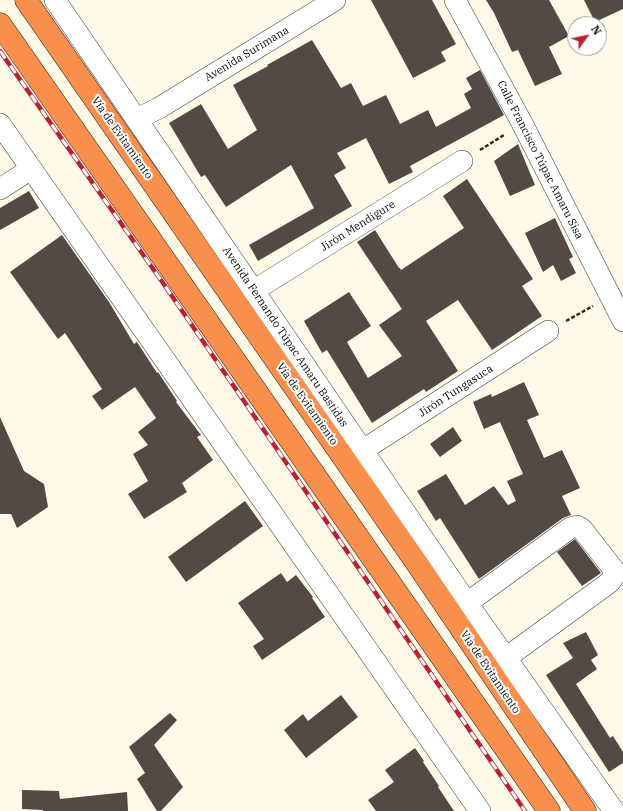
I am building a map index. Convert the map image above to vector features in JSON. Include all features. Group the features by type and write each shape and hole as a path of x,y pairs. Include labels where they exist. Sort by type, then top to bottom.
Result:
{"highway":[{"name":"Vía de Evitamiento","path":"34,3 585,811"},
{"path":"0,24 549,811"}],"street":[{"name":"Avenida Fernando Túpac Amaru Bastidas","path":"55,0 467,603 614,811"},
{"name":"Avenida Surimana","path":"159,108 336,0"},
{"name":"Calle Francisco Túpac Amaru Sisa","path":"455,0 522,123 623,321"},
{"name":"Vía de Evitamiento","path":"137,119 159,108"},
{"path":"0,124 480,811"},
{"name":"Jirón Mendigure","path":"253,291 462,161"},
{"path":"0,189 31,169"},
{"name":"Jirón Tungasuca","path":"363,450 548,331"},
{"path":"467,603 570,528 577,526 582,529 614,570 615,574 610,582 506,658"}],"path":[{"path":"462,161 522,123"},
{"path":"548,331 611,296"}],"building":[{"path":"371,0 432,0 456,44 441,52 446,61 413,78"},
{"path":"486,0 549,0 567,32 567,37 549,47 562,74 535,86 518,50 512,52 494,13"},
{"path":"584,0 623,0 623,9 607,16 592,16"},
{"path":"312,40 341,88 351,83 363,106 386,95 400,124 428,110 436,127 471,108 464,94 472,89 466,78 480,70 504,115 410,166 413,172 389,184 366,138 337,153 346,168 334,175 352,206 258,261 249,245 314,208 291,165 226,207 205,175 201,177 169,123 201,104 228,149 257,130 233,85"},
{"path":"518,144 535,185 510,196 494,161"},
{"path":"467,179 533,279 522,286 542,316 492,350 458,300 426,321 458,371 426,392 424,389 372,423 327,350 322,353 304,321 349,292 371,326 347,342 368,378 402,356 379,325 402,309 357,242 375,230 401,270 464,228 443,196"},
{"path":"29,191 39,208 0,230 0,208"},
{"path":"555,218 573,257 569,259 576,273 561,281 553,265 543,272 525,233"},
{"path":"62,235 109,302 134,344 137,342 177,401 176,402 201,435 197,437 213,460 182,483 187,492 144,519 128,494 148,481 133,454 148,445 138,432 156,418 135,387 102,410 92,396 102,389 65,333 58,339 10,272"},
{"path":"524,382 539,415 527,420 544,458 562,450 580,488 562,496 571,515 563,518 479,579 440,518 436,521 417,491 446,474 465,505 494,486 508,505 516,501 507,481 523,474 500,422 484,429 473,402 491,394 492,397"},
{"path":"0,417 24,471 44,484 48,507 17,528 11,514 0,514"},
{"path":"453,427 462,441 440,457 430,444"},
{"path":"245,501 263,526 186,582 168,557"},
{"path":"575,539 601,573 582,586 557,552"},
{"path":"281,573 287,582 296,575 313,597 312,598 325,617 262,660 253,646 264,639 238,603"},
{"path":"586,632 598,655 591,660 597,669 576,684 610,738 613,736 623,752 623,763 609,772 546,675 573,658 563,643"},
{"path":"341,695 358,717 306,758 284,730 303,714 308,721"},
{"path":"170,713 177,720 154,745 183,787 161,811 157,811 137,779 145,773 129,747"},
{"path":"415,748 454,811 376,811 368,800 394,782 385,770"},
{"path":"22,790 59,791 60,799 127,792 128,811 43,811 22,809"}],"railway":[{"path":"0,51 163,283 525,811"}]}
